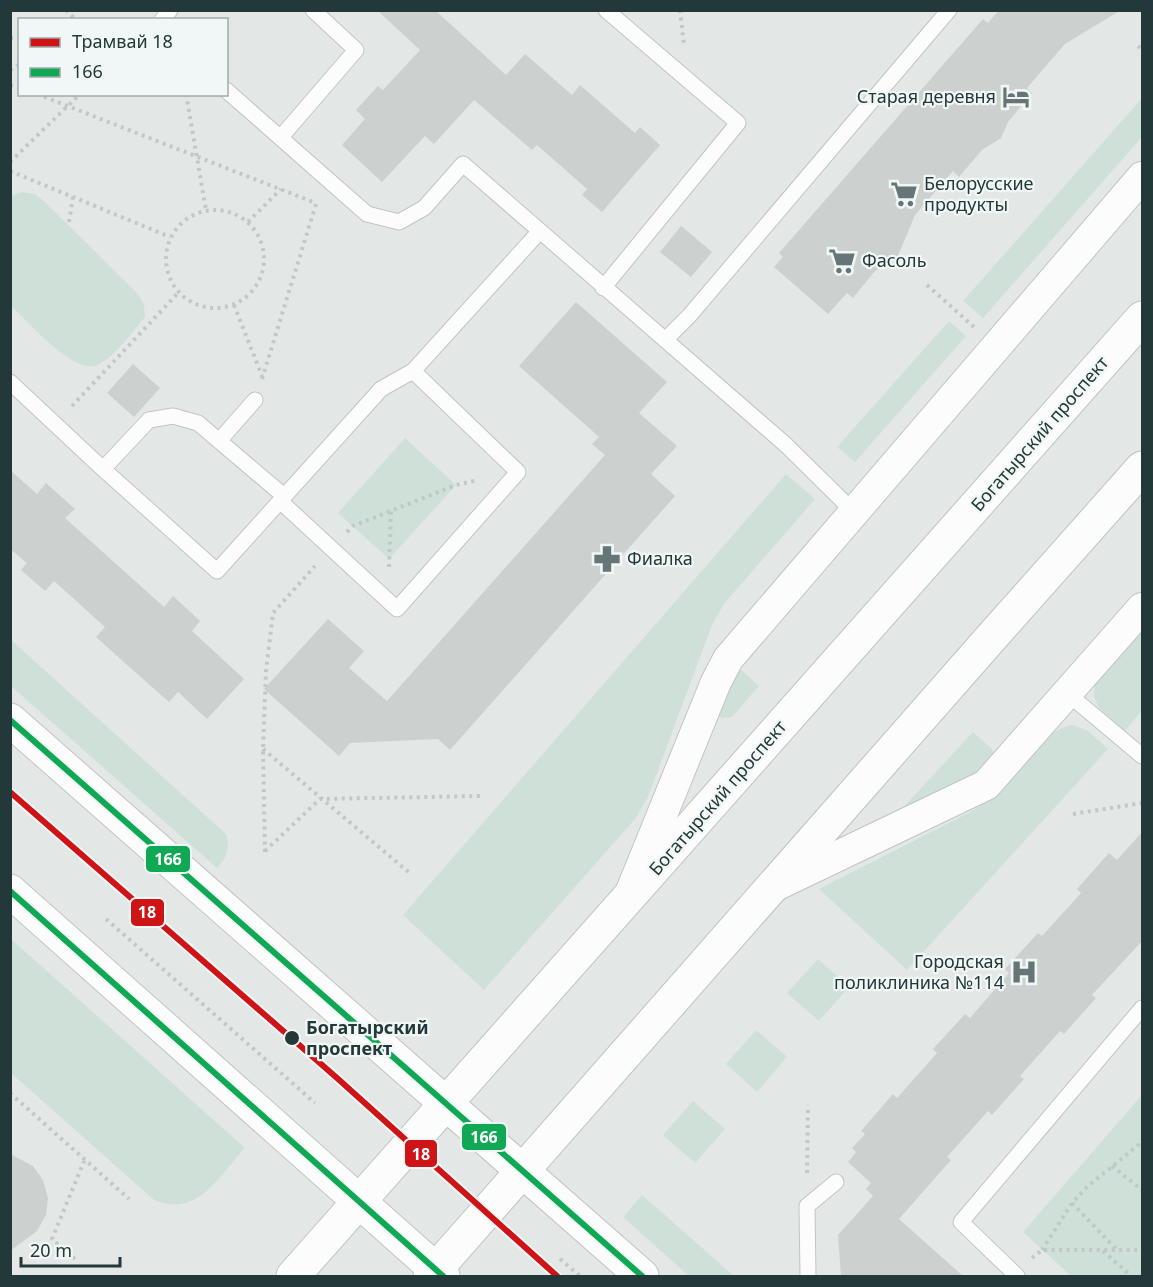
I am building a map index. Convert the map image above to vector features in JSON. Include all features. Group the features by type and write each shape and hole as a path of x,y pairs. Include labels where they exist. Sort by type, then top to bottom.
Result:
{"main road":[{"name":"Богатырский проспект","path":"293,1276 1143,318"},
{"path":"10,891 286,1134 436,1274 765,891 1143,468"},
{"path":"10,720 642,1276"}],"street":[{"path":"626,902 716,682 728,659 1143,177"},
{"path":"765,891 986,785 1143,608"}],"lane":[{"path":"281,138 356,50 313,10"},
{"path":"603,288 738,123 606,10"},
{"path":"665,340 690,315 949,10"},
{"path":"228,92 367,214 399,222 424,208 463,164 786,445 854,512"},
{"path":"10,382 217,571 381,389 413,371 540,231"},
{"path":"103,469 149,420 173,416 198,423 282,498 331,548 397,609 518,472 413,371"},
{"path":"219,441 255,400"},
{"path":"1067,693 1143,756"},
{"path":"1012,1275 961,1222 1143,1008"},
{"path":"808,1276 807,1206 836,1182"}],"path":[{"path":"1138,46 1143,50"},
{"path":"42,96 315,203"},
{"path":"10,162 78,96"},
{"path":"186,96 206,210"},
{"path":"10,171 170,237"},
{"path":"255,400 315,203 333,184"},
{"path":"248,222 280,189"},
{"path":"69,222 73,198"},
{"path":"206,210 228,211 248,222 263,246 262,274 246,297 234,305 210,309 187,301 178,292 166,269 165,256 170,237 182,221 206,210"},
{"path":"927,285 996,347"},
{"path":"55,424 178,292"},
{"path":"234,305 263,377"},
{"path":"456,485 353,526 273,613 266,671 263,749 265,852 320,799 481,795"},
{"path":"388,601 391,511"},
{"path":"263,749 412,875"},
{"path":"1073,814 1143,803"},
{"path":"106,919 315,1103"},
{"path":"10,1093 129,1199"},
{"path":"807,1206 808,1105"},
{"path":"1012,1275 1042,1250 1072,1203 1112,1166 1143,1142"},
{"path":"75,1259 52,1239 85,1159"},
{"path":"1112,1166 1143,1190"},
{"path":"1072,1203 1116,1250"},
{"path":"1042,1250 1143,1250"},
{"path":"1102,1250 1131,1276"},
{"path":"560,1259 580,1276"}],"shaded area":[{"path":"1142,98 1142,137 983,318 963,301"},
{"path":"22,192 35,194 44,201 138,294 144,305 145,317 135,330 115,352 95,366 85,366 63,354 11,306 11,196"},
{"path":"949,321 966,336 855,462 837,447"},
{"path":"405,438 456,485 389,559 338,513"},
{"path":"786,474 815,499 724,604 712,625 648,797 635,819 484,990 403,915"},
{"path":"1142,623 1142,710 1125,731 1099,708 1094,696 1095,680"},
{"path":"11,640 226,834 227,852 217,868 11,686"},
{"path":"739,668 759,686 732,717 722,718 716,715"},
{"path":"1072,725 1087,730 1108,749 907,970 819,889 976,809 1046,738"},
{"path":"973,732 992,749 994,754 982,770 898,813"},
{"path":"11,939 245,1148 206,1192 183,1204 169,1204 154,1200 11,1073"},
{"path":"818,959 849,987 819,1021 787,993"},
{"path":"756,1030 787,1057 757,1092 726,1064"},
{"path":"1142,1095 1142,1276 1071,1276 1023,1232"},
{"path":"693,1101 725,1129 695,1163 663,1135"},
{"path":"642,1195 734,1276 689,1276 623,1217"}],"building":[{"path":"377,10 435,10 506,75 525,54 572,95 580,85 635,133 640,127 660,145 602,212 582,195 587,189 537,145 532,150 474,100 434,144 425,136 382,182 342,145 365,119 356,110 378,86 383,90 420,50"},
{"path":"999,10 1121,10 1065,44 1027,88 1032,93 1008,122 1001,138 982,150 959,177 953,171 915,215 897,258 875,271 853,298 847,293 828,314 774,267 783,257 779,253 983,19 988,23"},
{"path":"681,226 712,252 691,277 660,252"},
{"path":"576,302 667,382 639,413 677,446 651,474 675,496 450,750 438,739 350,743 339,756 264,689 328,619 364,651 349,668 387,701 605,455 592,444 599,437 519,366"},
{"path":"133,364 160,388 134,417 107,393"},
{"path":"10,470 37,494 46,483 75,509 65,518 164,607 173,596 200,621 192,631 244,679 207,719 178,692 169,702 96,637 105,627 54,581 45,591 21,570 27,563 10,549"},
{"path":"1143,831 1143,940 1092,995 1096,998 1064,1034 1060,1031 1020,1076 1024,1079 992,1115 988,1111 947,1157 951,1160 899,1219 963,1276 841,1276 838,1235 873,1196 866,1189 871,1183 848,1162 856,1152 852,1148 865,1134 861,1131 893,1094 897,1098 937,1053 933,1049 965,1014 970,1018 1009,973 1005,969 1038,933 1042,936 1081,893 1077,889 1109,853 1117,860"},
{"path":"10,1154 33,1166 43,1180 48,1198 46,1215 37,1231 10,1251"}],"tram line":[{"name":"18","path":"10,792 337,1078 557,1276"}],"transit line":[{"name":"166","path":"10,720 642,1276"},
{"name":"166","path":"10,891 443,1276"}],"place":[{"name":"Старая деревня","path":"1016,97"},
{"name":"Белорусские продукты","path":"904,194"},
{"name":"Фасоль","path":"842,261"},
{"name":"Фиалка","path":"607,559"},
{"name":"Городская поликлиника №114","path":"1024,972"},
{"name":"Богатырский проспект","path":"292,1038"}]}
